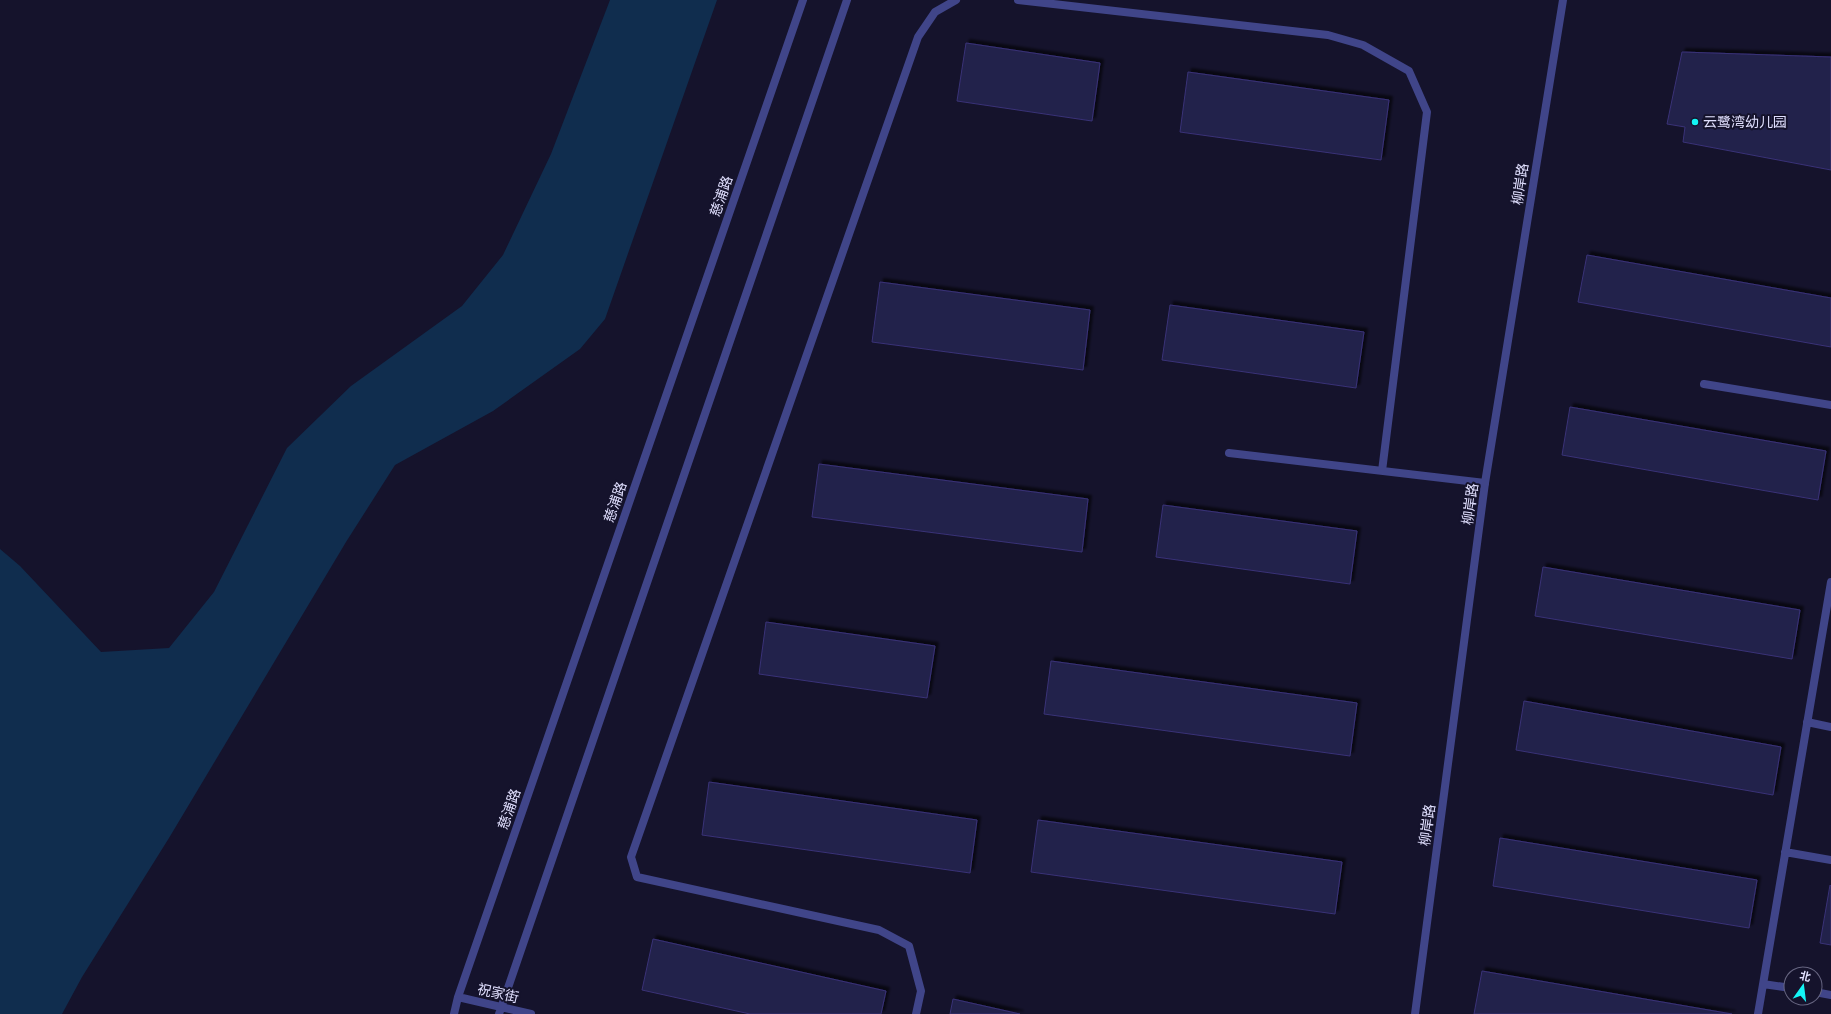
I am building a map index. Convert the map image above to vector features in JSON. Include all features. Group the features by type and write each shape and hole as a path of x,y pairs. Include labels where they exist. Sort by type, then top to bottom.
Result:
{"street":[{"name":"慈浦路","path":"454,1014 458,997 803,0"},
{"path":"500,1010 847,0"},
{"path":"916,1014 921,991 909,946 879,930 637,877 631,857 918,37 935,12 956,0"},
{"path":"1018,0 1328,35 1363,45 1409,71 1427,112 1382,470"},
{"name":"柳岸路","path":"1415,1014 1486,482 1563,0"},
{"path":"1704,384 1831,405"},
{"path":"1229,453 1486,482"},
{"path":"1758,1014 1831,582"},
{"path":"1807,722 1831,726"},
{"path":"1785,852 1831,860"},
{"path":"1763,984 1783,987"},
{"name":"祝家街","path":"458,997 500,1010 531,1014"}],"water":[{"path":"610,0 717,0 605,319 580,349 493,411 395,465 346,542 169,838 82,977 62,1014 0,1014 0,549 20,566 101,652 169,648 214,592 287,448 351,386 462,306 503,255 551,154"}],"building":[{"path":"966,43 1100,63 1092,121 957,101"},
{"path":"1682,52 1831,57 1831,170 1683,142 1685,127 1667,124"},
{"path":"1188,72 1389,100 1381,160 1180,132"},
{"path":"1587,255 1831,298 1831,347 1578,302"},
{"path":"880,282 1090,310 1083,370 872,342"},
{"path":"1170,305 1364,332 1356,388 1162,360"},
{"path":"1570,407 1826,451 1818,500 1562,455"},
{"path":"819,464 1088,499 1082,552 812,517"},
{"path":"1163,505 1357,531 1350,584 1156,557"},
{"path":"1543,567 1800,610 1792,659 1535,616"},
{"path":"766,622 935,646 927,698 759,674"},
{"path":"1051,661 1357,703 1350,756 1044,714"},
{"path":"1524,701 1781,747 1773,795 1516,750"},
{"path":"709,782 977,820 970,873 702,835"},
{"path":"1038,820 1342,862 1335,914 1031,872"},
{"path":"1500,838 1757,880 1749,928 1493,886"},
{"path":"1830,885 1831,886 1831,945 1820,943"},
{"path":"653,939 886,991 881,1014 750,1014 642,990"},
{"path":"1482,971 1732,1014 1474,1014"},
{"path":"953,999 1020,1014 950,1014"}],"place":[{"name":"云鹭湾幼儿园","path":"1695,122"}]}
